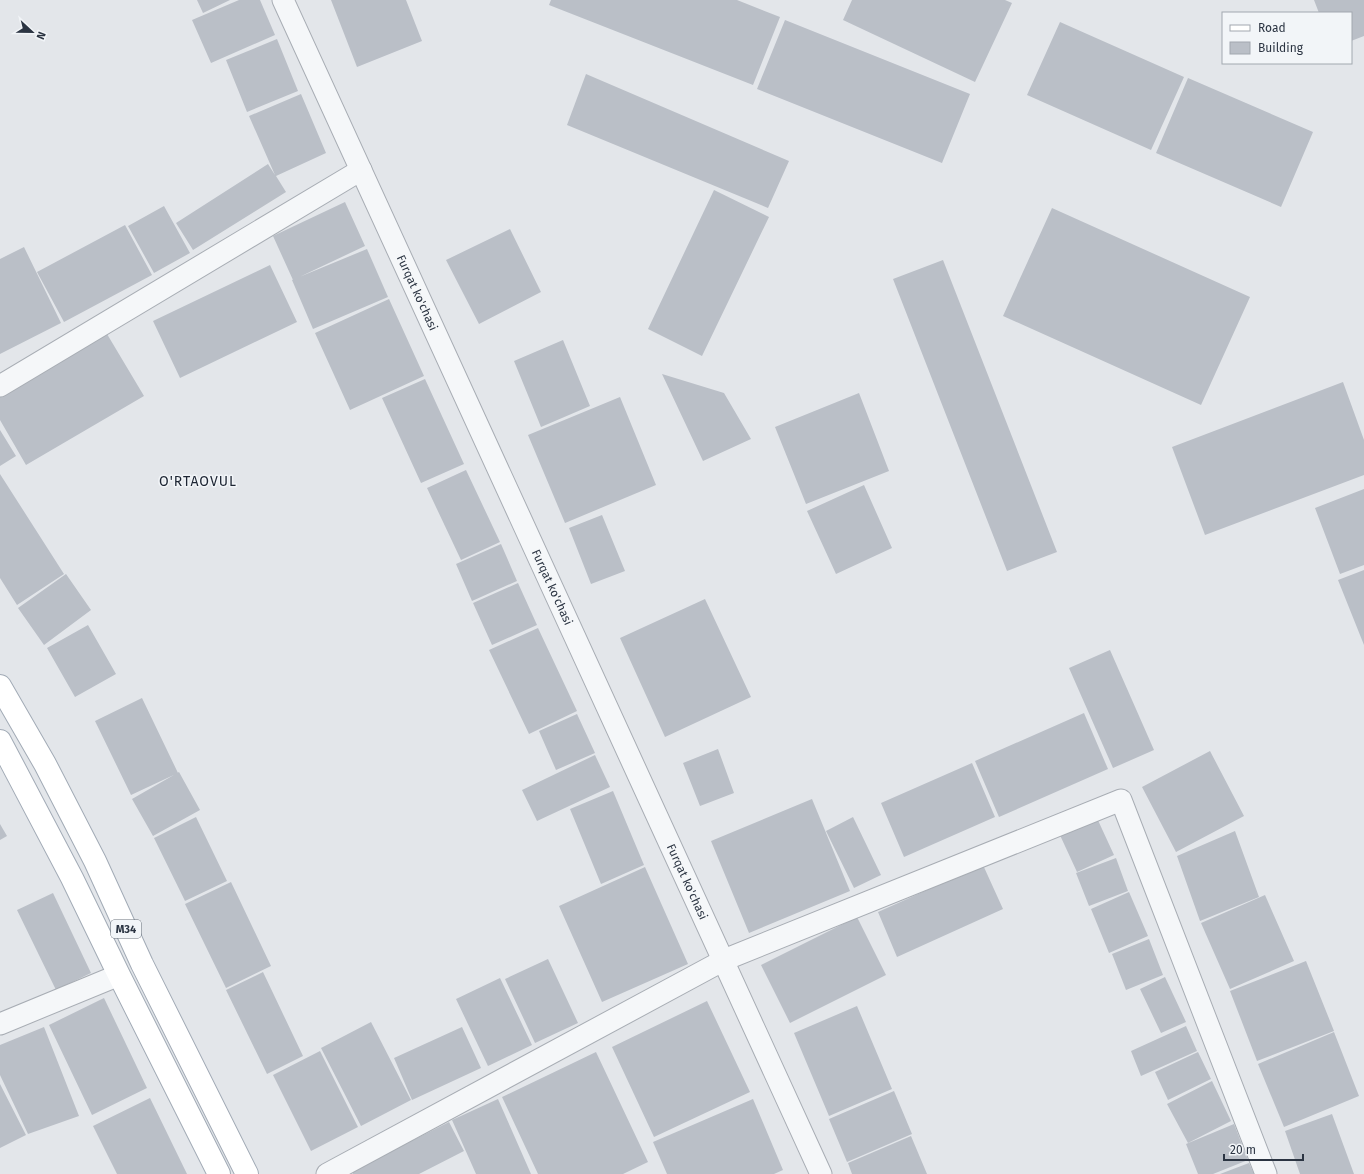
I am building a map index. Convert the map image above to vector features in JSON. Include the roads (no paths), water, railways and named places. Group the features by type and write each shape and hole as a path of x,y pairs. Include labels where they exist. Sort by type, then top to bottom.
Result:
{"main road":[{"name":"M34","path":"0,686 45,764 95,861 142,964 247,1174"},
{"name":"M34","path":"0,741 72,878 119,975 220,1174"}],"street":[{"name":"Furqat ko'chasi","path":"283,0 821,1174"},
{"path":"0,386 361,170"},
{"path":"327,1174 724,960 1121,800 1266,1174"},
{"path":"0,1024 119,975"}],"district":[{"name":"O'RTAOVUL","path":"198,481"}]}
